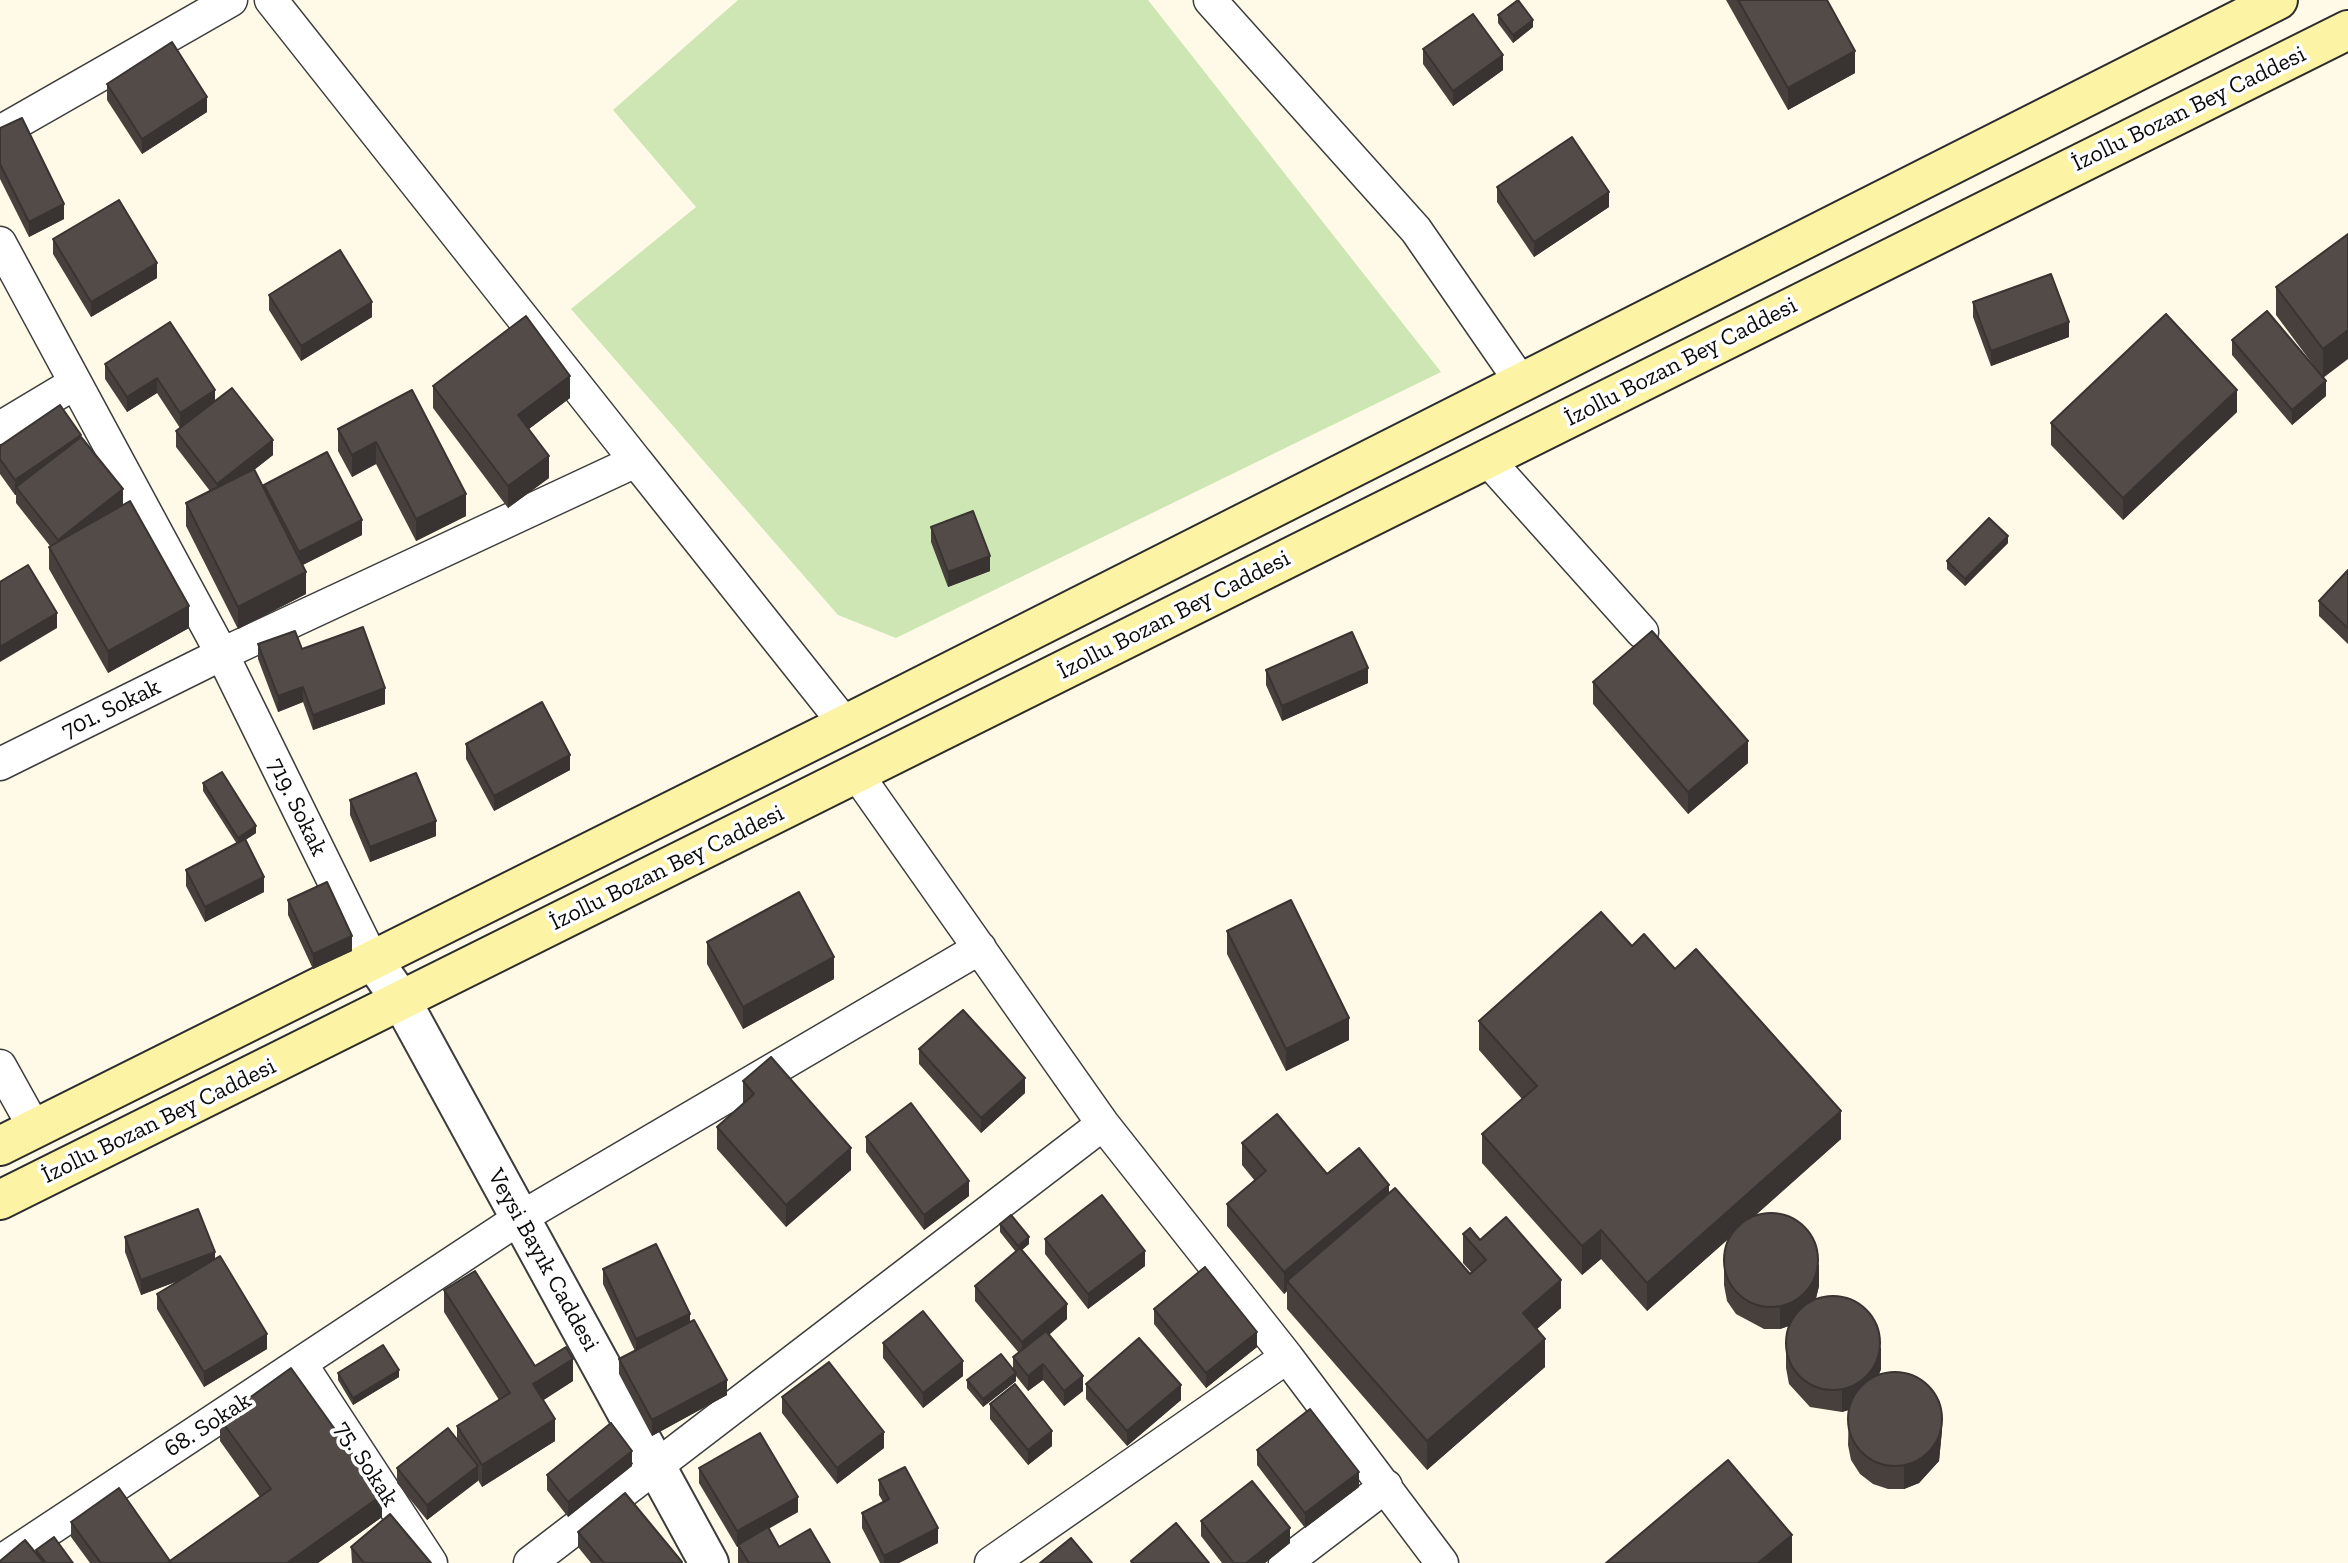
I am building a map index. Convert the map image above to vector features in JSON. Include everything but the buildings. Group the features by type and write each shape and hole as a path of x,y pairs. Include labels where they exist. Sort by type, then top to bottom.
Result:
{"main road":[{"name":"İzollu Bozan Bey Caddesi","path":"0,1146 845,724 2278,0"},
{"name":"İzollu Bozan Bey Caddesi","path":"0,1200 2348,30"}],"street":[{"path":"0,132 231,0"},
{"path":"271,0 845,724"},
{"path":"1210,0 1416,230 1521,382"},
{"name":"719. Sokak","path":"0,243 222,654 372,959"},
{"path":"0,428 75,383"},
{"path":"1488,459 1642,632"},
{"name":"701. Sokak","path":"0,764 222,654 636,461"},
{"path":"856,773 1103,1124 1287,1357 1442,1563"},
{"name":"68. Sokak","path":"0,1562 520,1218 979,948"},
{"name":"Veysi Bayık Caddesi","path":"372,959 401,1000 709,1563"},
{"path":"0,1066 36,1129"},
{"path":"530,1563 1103,1124"},
{"path":"991,1563 1287,1357"},
{"name":"75. Sokak","path":"302,1364 431,1563"},
{"path":"1285,1563 1386,1486"}],"green space":[{"path":"738,0 1148,0 1441,372 896,638 838,615 571,309 696,207 613,110"}]}
